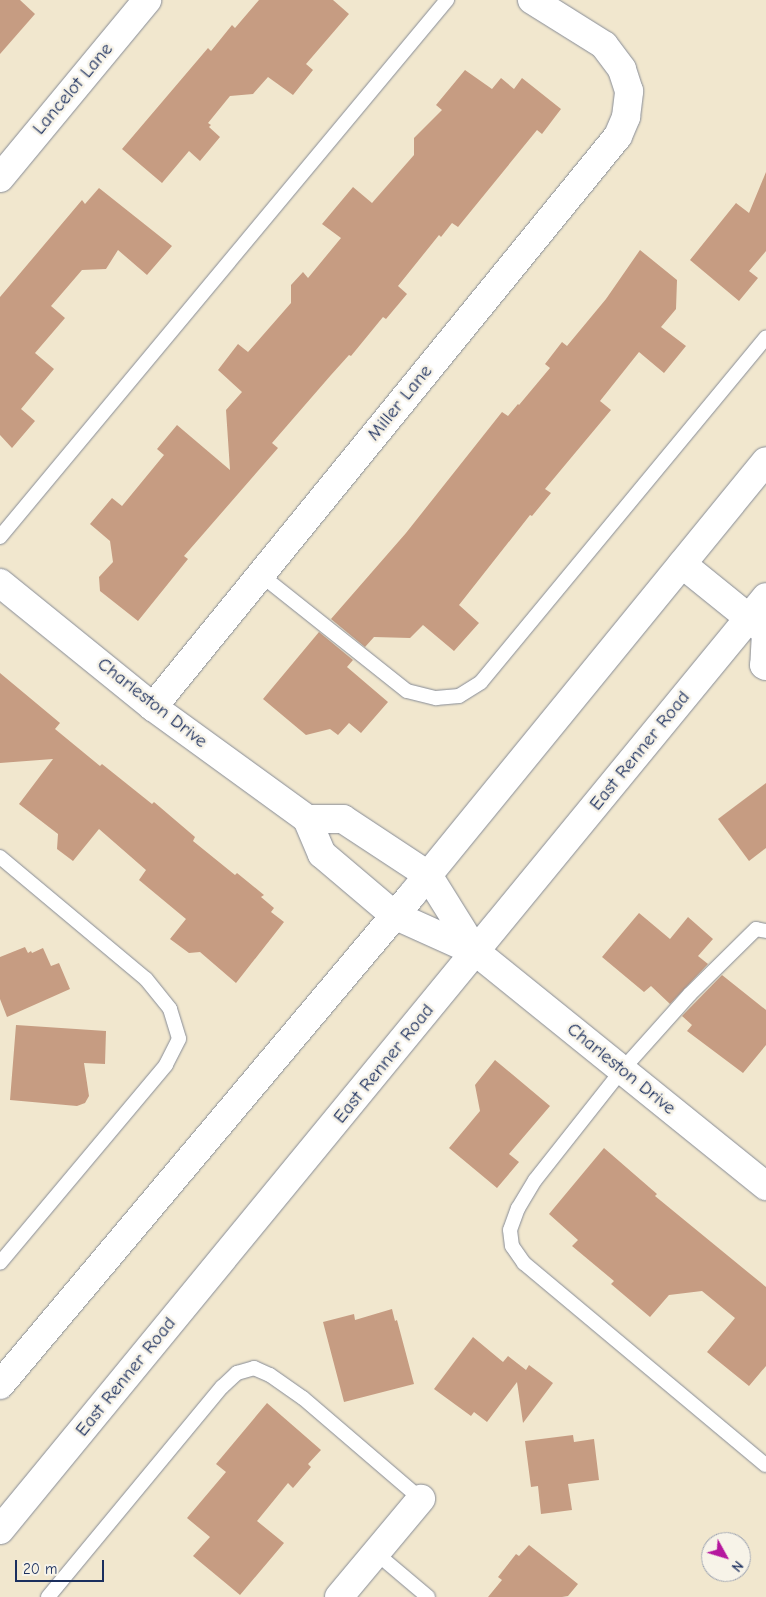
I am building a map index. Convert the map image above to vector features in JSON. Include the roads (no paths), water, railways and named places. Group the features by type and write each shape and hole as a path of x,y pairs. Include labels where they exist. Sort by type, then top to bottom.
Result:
{"street":[{"name":"Lancelot Lane","path":"0,178 147,0"},
{"name":"Miller Lane","path":"153,707 618,136 626,117 630,91 622,69 604,45 532,0"},
{"path":"0,1385 428,876 766,460"},
{"path":"682,564 760,628 764,665 766,666"},
{"name":"Charleston Drive","path":"0,584 153,707 307,819 322,854 394,915 476,952 766,1186"},
{"name":"East Renner Road","path":"0,1530 476,952 760,628 766,597"},
{"name":"Charleston Drive","path":"307,819 343,819 428,876 476,952"},
{"path":"339,1597 421,1499"}],"lane":[{"path":"0,537 447,0"},
{"path":"261,575 407,691 436,698 459,696 482,682 766,337"},
{"path":"0,857 146,979 170,1009 179,1039 166,1065 0,1264"},
{"path":"766,931 756,929 690,994 622,1070 536,1180 518,1208 510,1230 512,1246 524,1263 766,1465"},
{"path":"48,1597 222,1387 237,1373 254,1368 270,1375 303,1398 421,1499"},
{"path":"376,1553 428,1597"}]}
